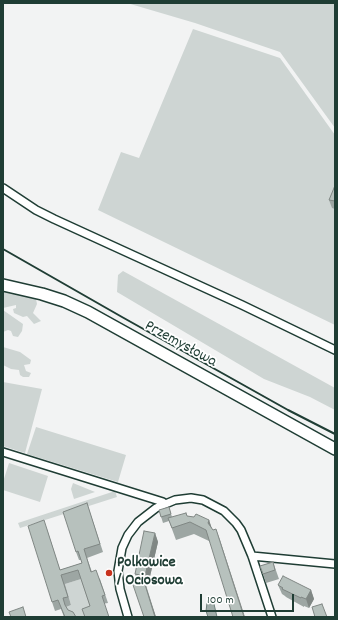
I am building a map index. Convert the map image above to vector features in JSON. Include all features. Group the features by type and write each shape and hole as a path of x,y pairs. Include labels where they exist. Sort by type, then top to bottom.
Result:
{"street":[{"path":"3,188 36,210 54,219 242,305 335,350"},
{"name":"Przemysłowa","path":"3,285 42,294 88,312 335,449"},
{"path":"3,452 163,502 164,504"},
{"path":"128,617 118,580 118,564 122,548 128,535 138,522 147,514 164,504 175,500 191,498 203,500 224,511 241,530 252,556 272,617"},
{"path":"252,556 335,564"}],"shaded area":[{"path":"127,3 335,3 335,128 280,52 195,23"},
{"path":"193,29 280,58 335,135 335,325 98,210 121,152 139,158"},
{"path":"123,271 335,388 335,410 310,397 264,379 117,292 118,275"},
{"path":"3,288 35,294 37,304 33,313 41,321 34,324 27,316 23,317 14,313 13,309 16,308 16,305 3,308"},
{"path":"3,310 23,324 22,331 18,337 13,336 11,331 8,330 3,332"},
{"path":"3,347 20,352 31,360 30,364 24,365 26,371 31,373 29,377 23,377 20,375 19,370 11,369 3,365"},
{"path":"3,382 42,389 25,453 3,446"},
{"path":"36,427 126,455 118,482 27,454"},
{"path":"9,463 48,476 40,502 3,490 3,482"},
{"path":"73,483 95,492 74,499 71,489"},
{"path":"115,491 117,497 20,528 18,523"},
{"path":"87,577 91,608 87,617 70,617 66,607 71,605 65,584"},
{"path":"211,601 214,604 217,617 208,617 206,611 207,603"}],"building":[{"path":"334,188 335,189 335,201 329,200"},
{"path":"87,503 100,544 84,549 91,572 96,570 105,595 102,596 109,617 85,617 82,609 90,606 78,570 61,575 68,597 63,598 65,605 76,617 65,617 58,600 52,602 28,526 44,520 60,570 82,563 78,551 76,552 63,512"},
{"path":"169,507 171,514 161,517 159,510"},
{"path":"186,513 187,516 194,517 196,514 209,520 208,523 213,530 216,529 244,617 233,617 206,530 190,522 172,528 168,518"},
{"path":"144,531 155,533 145,576 135,574"},
{"path":"273,562 275,570 263,574 260,566"},
{"path":"283,576 311,590 306,599 282,589 283,588 278,585"},
{"path":"143,578 155,617 144,617 132,582"},
{"path":"322,604 327,617 315,617 312,607"},
{"path":"23,607 26,617 11,617 9,612"}],"railway":[{"path":"3,249 288,410 335,434"}],"place":[{"name":"Polkowice / Ociosowa","path":"109,573"}]}
